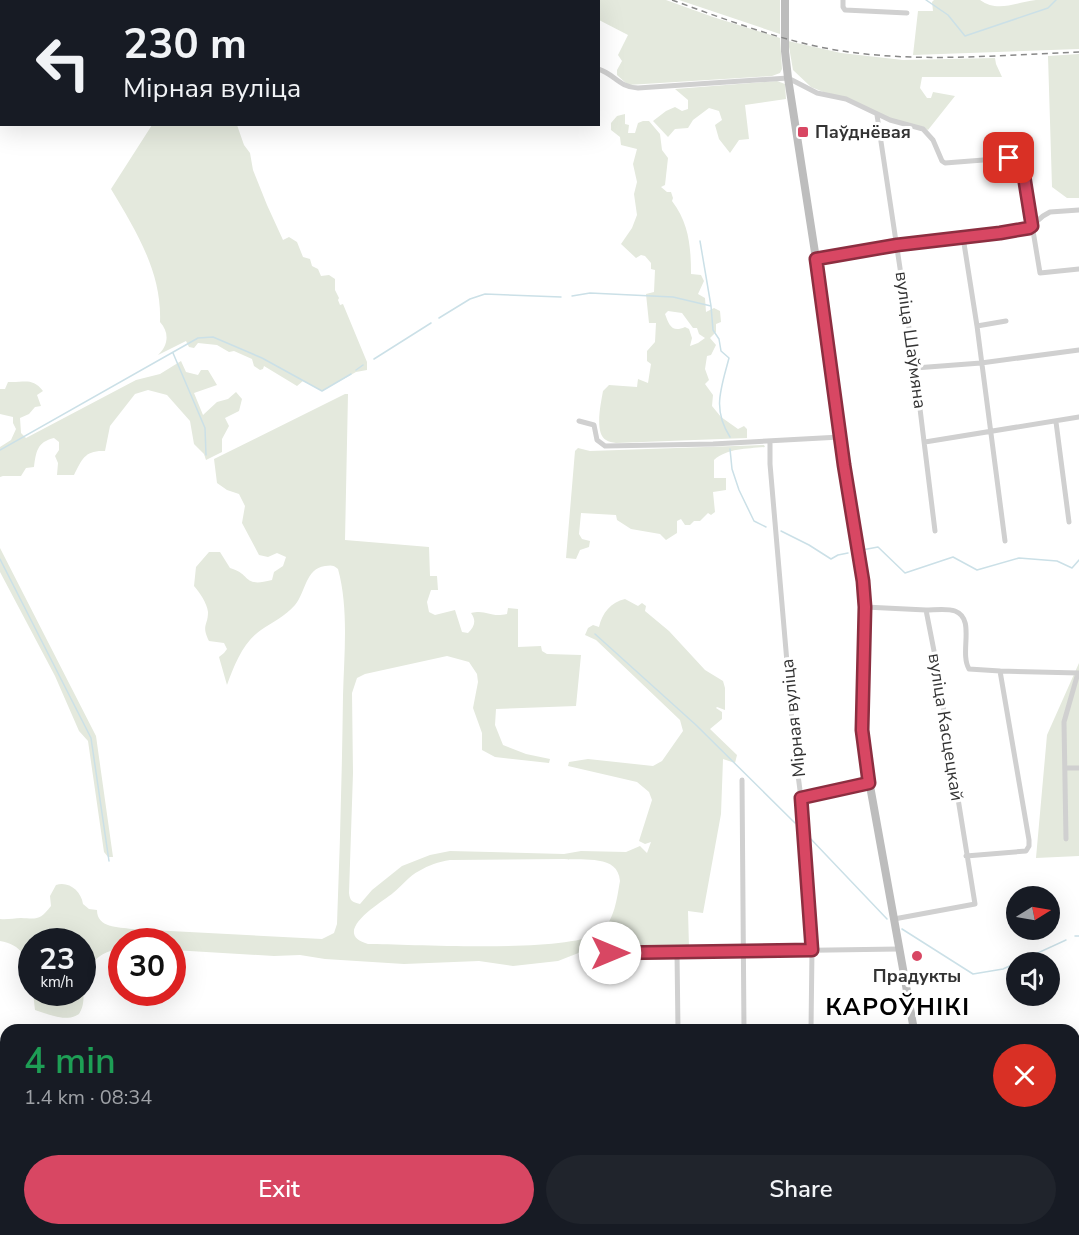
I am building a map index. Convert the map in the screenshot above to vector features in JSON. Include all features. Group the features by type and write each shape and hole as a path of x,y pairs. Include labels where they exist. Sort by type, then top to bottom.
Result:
{"street":[{"path":"785,0 785,51 788,78 865,607 862,730 869,783 913,1024"},
{"path":"843,0 845,10 908,13"},
{"path":"600,70 628,87 788,78 817,93 846,99 877,115 922,129 929,134 945,163 1009,158 1018,163 1023,170 1040,273 1079,269"},
{"name":"вуліца Шаўмяна","path":"877,115 915,368 935,531"},
{"path":"816,259 897,245 1000,233 1032,226 1050,212 1079,210"},
{"path":"963,237 1005,541"},
{"path":"977,326 1006,321"},
{"path":"915,368 981,363 1079,350"},
{"path":"925,442 1079,417"},
{"path":"579,421 594,424 597,440 605,446 770,441 840,436"},
{"path":"1056,422 1069,522"},
{"name":"Мірная вуліца","path":"770,441 770,464 794,744 801,798 812,950 811,1024"},
{"path":"865,607 955,611 963,617 967,626 964,661 969,669 1079,673 1064,722 1066,839"},
{"name":"вуліца Касцецкай","path":"894,919 975,904 926,610"},
{"path":"966,856 1026,851 1029,846 1000,671"},
{"path":"1066,768 1079,768"},
{"path":"742,780 744,1024"},
{"path":"801,798 869,783"},
{"path":"610,953 899,948"},
{"path":"677,953 678,1024"}],"shaded area":[{"path":"600,0 666,0 780,38 782,69 780,73 772,76 628,85 617,75 617,70 622,61 618,55 628,35 600,21"},
{"path":"679,0 780,0 780,34"},
{"path":"934,0 980,0 994,6 1007,6 1036,0 1079,0 1079,49 913,55 918,11 933,11 932,2"},
{"path":"788,41 841,53 903,60 995,58 1002,77 922,77 920,88 927,98 931,98 933,92 955,96 928,130 890,119 811,87 793,70"},
{"path":"1079,54 1079,198 1067,198 1052,187 1048,56"},
{"path":"777,81 785,84 786,99 745,105 749,139 739,140 730,153 719,139 715,125 722,120 719,111 709,108 693,120 688,128 675,129 668,137 653,121 675,107 682,111 688,109 688,100 675,89"},
{"path":"625,114 625,124 629,125 628,133 635,133 638,123 649,121 660,134 662,150 668,158 665,185 661,187 671,192 672,201 682,218 689,245 691,274 701,275 704,281 698,294 705,298 706,312 714,308 720,311 721,322 716,324 716,332 710,338 716,345 711,355 707,356 705,369 709,380 705,384 713,395 712,406 721,417 738,429 744,426 747,429 747,438 616,443 609,442 602,436 599,417 603,391 609,385 637,387 638,379 648,383 651,364 647,361 647,351 655,342 656,323 649,323 646,294 654,292 655,270 651,269 651,263 645,256 641,255 636,258 621,244 632,228 637,215 634,194 637,182 633,164 637,149 621,145 620,137 611,130 611,123 617,116","holes":["668,311 682,313 693,328 697,328 699,334 705,338 698,343 690,346 692,338 689,329 674,328 665,314"]},
{"path":"151,126 237,126 244,145 250,153 253,170 267,205 283,240 289,237 297,242 303,257 310,259 312,266 318,269 321,276 329,275 335,279 338,300 340,305 343,304 367,362 367,370 356,372 322,391 303,381 297,386 264,366 260,370 254,366 252,359 234,351 229,352 217,345 198,343 194,348 189,347 186,341 158,355 166,344 166,335 160,322 157,286 146,252 111,189"},
{"path":"181,361 186,372 198,375 201,370 208,370 217,385 194,393 203,415 217,402 228,399 236,392 242,399 239,411 225,418 229,426 222,439 222,452 206,460 204,454 194,444 190,421 167,395 148,390 135,394 110,426 105,451 93,452 85,457 74,475 57,475 58,463 55,456 59,450 59,442 54,438 44,442 38,448 34,467 26,468 21,476 0,477 0,447 11,440 16,429 13,417 0,414 0,389 5,389 8,382 31,382 43,391 37,395 41,406 35,407 29,414 20,418 21,433 26,438 136,380 160,374"},
{"path":"348,394 345,540 429,547 430,576 437,576 438,590 431,590 427,602 429,612 435,615 455,610 462,632 468,633 473,626 474,619 471,613 501,615 507,614 508,608 518,609 518,647 541,646 542,651 547,654 581,655 576,706 496,709 495,725 503,745 526,754 550,759 549,763 495,757 482,750 482,733 473,708 478,682 477,674 469,662 447,656 365,674 357,678 352,693 353,773 349,893 355,903 360,904 372,890 402,866 430,855 450,851 564,854 581,851 626,852 640,846 647,853 651,842 645,844 639,841 652,800 649,792 637,782 568,766 569,762 588,759 653,766 662,761 683,731 680,720 596,640 585,635 588,628 593,625 599,627 602,617 611,605 625,599 638,606 642,603 646,606 645,611 669,631 705,670 723,681 725,710 716,708 722,712 722,719 710,729 737,755 735,763 723,759 721,814 703,913 688,911 689,947 623,950 616,945 612,951 581,952 558,961 513,966 479,961 404,964 325,959 300,955 274,956 186,951 186,932 322,939 334,933 337,924 345,632 344,600 338,569 334,566 327,566 313,572 295,605 249,641 236,662 227,685 219,657 227,649 224,643 209,641 207,636 205,628 208,612 203,598 194,586 196,567 209,552 220,552 230,568 251,581 262,582 272,580 274,572 283,566 286,557 277,553 268,557 259,555 242,523 245,506 239,494 217,483 214,459","holes":["450,860 590,860 613,866 618,872 620,881 609,922 600,932 583,939 557,943 489,946 368,944 357,939 354,933 356,925 370,910 415,873 434,864"]},
{"path":"764,445 765,447 725,453 714,460 714,478 726,478 726,490 713,492 715,512 711,515 708,513 700,521 694,521 690,525 685,525 681,519 677,521 677,533 666,540 660,534 631,529 617,520 616,515 581,513 579,534 582,539 590,541 589,547 580,550 576,559 566,558 575,451 578,448 590,451"},
{"path":"0,548 96,736 113,857 108,857 104,852 88,741 79,731 55,676 0,572"},
{"path":"1079,663 1079,856 1036,858 1047,735"},
{"path":"61,884 74,888 83,904 89,909 97,910 100,920 121,928 108,928 108,952 96,959 96,928 18,928 18,948 0,941 0,919 41,916 51,906 50,896 56,885"},
{"path":"35,1006 82,1006 79,1014 69,1018 35,1010"}],"waterway":[{"path":"926,0 948,15 965,36 1048,8 1056,0"},
{"path":"700,241 713,330 719,339 721,351 729,358 721,389 720,408 724,427 730,437"},
{"path":"572,296 590,293 673,297 711,306"},
{"path":"439,318 470,299 485,294 561,297"},
{"path":"374,359 431,323"},
{"path":"0,450 198,338 213,337 262,358 322,391 351,374"},
{"path":"173,353 205,428 206,455"},
{"path":"356,370 363,365"},
{"path":"730,449 732,469 739,490 754,521 766,527"},
{"path":"781,531 831,559 848,553"},
{"path":"862,550 878,547 905,573 953,557 977,570 1019,558 1057,561 1072,568 1079,560"},
{"path":"0,559 91,738 109,861"},
{"path":"595,634 696,725 795,823"},
{"path":"808,836 887,919"},
{"path":"902,929 973,974 1003,969 1066,940"}],"railway":[{"path":"672,0 777,36 820,47 871,55 930,57 1079,52"}],"place":[{"name":"Паўднёвая","path":"803,132"},
{"name":"Прадукты","path":"917,956"}],"district":[{"name":"КАРОЎНІКІ","path":"898,1007"}],"route":[{"path":"610,953 812,950 801,798 869,783 862,730 865,607 863,581 853,529 816,259 897,245 1029,228 1032,226 1023,170 1018,163 1009,158"}]}
